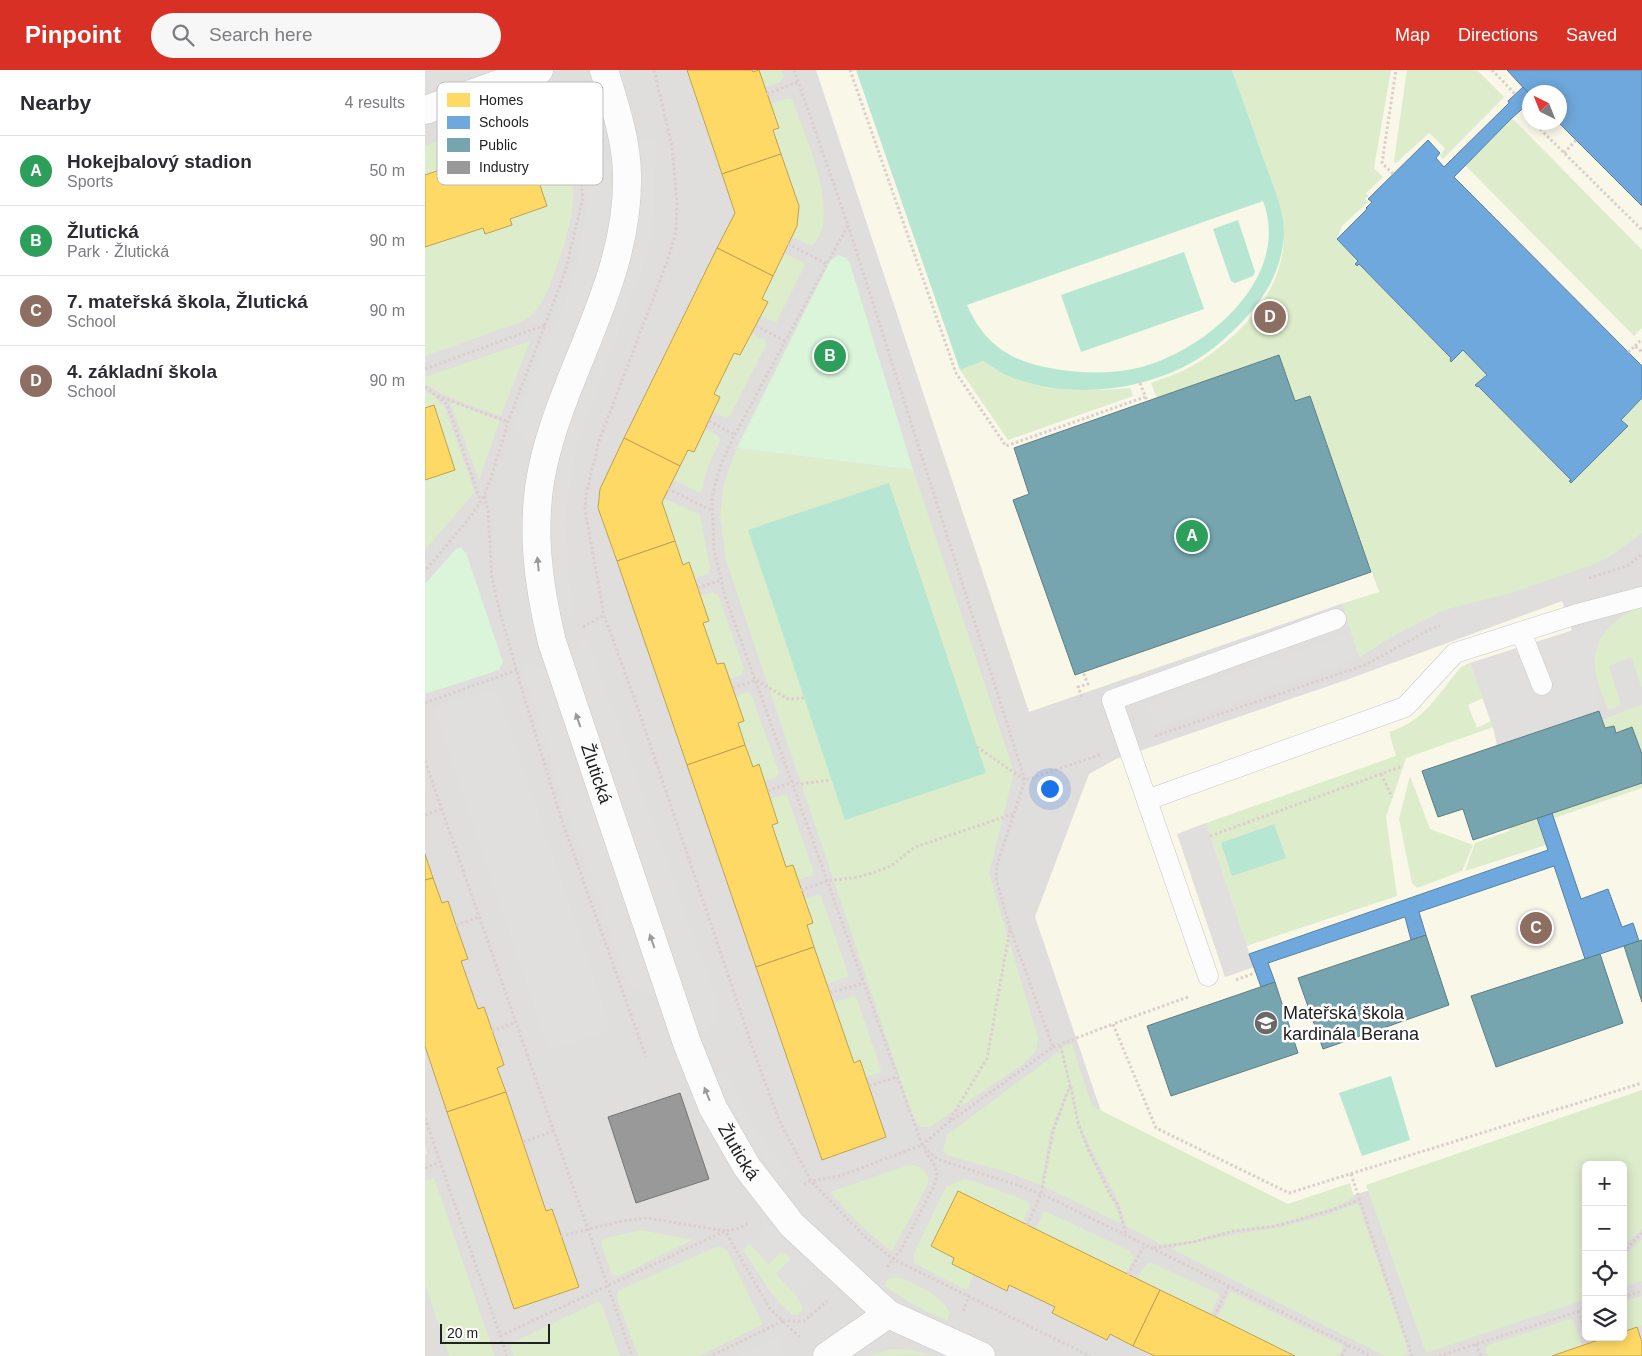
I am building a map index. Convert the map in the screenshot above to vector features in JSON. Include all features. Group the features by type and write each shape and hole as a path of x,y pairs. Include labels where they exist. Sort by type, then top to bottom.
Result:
{"street":[{"path":"505,82 539,70"},
{"name":"Žlutická","path":"604,70 615,105 625,154 627,173 625,211 615,266 604,300 552,430 543,468 537,511 536,550 540,588 552,642 687,1043 713,1108 747,1167 792,1225 888,1314 981,1356"},
{"path":"425,110 437,106"},
{"path":"827,1356 888,1314"}],"lane":[{"path":"1147,800 1405,707 1455,654 1574,615 1642,597"},
{"path":"1208,976 1112,700 1336,618"},
{"path":"1521,632 1542,685"}],"path":[{"path":"654,70 672,146 677,202 676,232 667,262 599,441 586,494 585,510 604,615 644,726 755,1055 779,1120 811,1181 864,1236 893,1259 1090,1356"},
{"path":"793,70 848,225 1025,780 997,865 995,880 1010,928 1053,1047"},
{"path":"850,70 956,373 1006,446 1145,397"},
{"path":"1393,174 1382,163 1396,70"},
{"path":"1492,70 1515,94"},
{"path":"767,94 798,82"},
{"path":"1541,130 1642,230"},
{"path":"1564,153 1576,140"},
{"path":"425,571 471,516 484,496 508,422 565,272 583,198 581,185"},
{"path":"848,225 735,435 720,467 712,497 714,550 725,596 897,1077 922,1145 937,1174 934,1186 902,1248 893,1259"},
{"path":"788,244 827,264"},
{"path":"425,369 545,325"},
{"path":"756,326 785,341"},
{"path":"1628,352 1642,339"},
{"path":"1635,346 1642,352"},
{"path":"1140,383 1147,401"},
{"path":"425,387 447,404 481,501"},
{"path":"434,394 508,422"},
{"path":"709,421 735,435"},
{"path":"668,489 713,510"},
{"path":"484,496 488,511 492,579 500,612 561,818 646,1057"},
{"path":"1581,581 1627,566 1642,554"},
{"path":"699,588 722,580"},
{"path":"1025,780 1365,666 1431,629 1441,626"},
{"path":"425,703 517,670"},
{"path":"733,688 756,680 789,699 804,698"},
{"path":"977,747 1025,780"},
{"path":"425,761 631,1356"},
{"path":"1210,836 1403,766"},
{"path":"1381,774 1392,798"},
{"path":"768,791 792,782 801,784 831,780"},
{"path":"425,815 442,808"},
{"path":"801,890 827,881 859,877 875,872 891,866 915,847 1014,814"},
{"path":"456,925 479,917"},
{"path":"948,1123 987,1058 1010,928"},
{"path":"1228,983 1255,973"},
{"path":"830,993 863,982"},
{"path":"500,1336 725,1231 737,1229 747,1224 801,1185 811,1181 840,1176 922,1145 948,1123 1053,1047 1192,996"},
{"path":"492,1031 516,1022"},
{"path":"1113,1024 1155,1128 1289,1193 1642,1083"},
{"path":"1060,1044 1078,1123 1088,1149 1111,1196 1118,1205 1126,1235"},
{"path":"869,1086 897,1077"},
{"path":"1027,1225 1041,1194 1053,1130 1070,1085"},
{"path":"425,1118 507,1356"},
{"path":"523,1142 554,1131"},
{"path":"922,1145 937,1159 1023,1186 1041,1194 1371,1356"},
{"path":"425,1168 440,1162"},
{"path":"1351,1174 1412,1356"},
{"path":"1153,1248 1193,1242 1233,1231 1275,1226 1332,1210 1359,1200"},
{"path":"561,1236 622,1221 648,1218 725,1231"},
{"path":"725,1231 770,1309 783,1321"},
{"path":"1624,1251 1642,1233"},
{"path":"1128,1275 1145,1244"},
{"path":"1214,1316 1229,1286"},
{"path":"1626,1296 1642,1290"},
{"path":"711,1356 783,1321 804,1321 831,1298"},
{"path":"1439,1356 1582,1310"},
{"path":"1578,1311 1582,1324"},
{"path":"1342,1356 1348,1344"},
{"path":"1476,1344 1481,1356"}],"shaded area":[{"path":"425,70 1642,70 1642,1356 425,1356 425,1155 427,1153 425,1146"},
{"path":"425,70 490,70 455,82 437,82 437,88 425,92"},
{"path":"816,70 1642,70 1642,513 1341,604 1029,712"},
{"path":"650,140 655,143 652,233 647,256 577,444 567,500 565,527 570,589 575,613 559,625 547,550 550,480 637,183 639,141"},
{"path":"603,156 614,165 614,209 604,255 567,359 531,449 513,425 565,301 577,264 588,202 589,185 603,185"},
{"name":"Mateřská škola kardinála Berana","path":"1562,601 1605,728 1614,726 1632,727 1642,754 1642,1103 1292,1215 1107,1129 1035,917 1089,774 1116,759 1346,680"},
{"path":"1614,617 1598,642 1593,669 1599,711 1497,746 1494,731 1470,663"},
{"path":"1351,633 1359,658 1155,728 1146,702"},
{"path":"586,634 720,1011 700,1043 570,662"},
{"path":"522,661 548,671 660,1001 628,985 558,782"},
{"path":"496,688 611,1030 550,1051 434,708"},
{"path":"1206,823 1254,967 1225,977 1177,834"},
{"path":"726,1071 738,1098 754,1126 789,1174 780,1181 745,1132 715,1076"},
{"path":"770,1224 818,1274 796,1295 776,1274 790,1260 790,1257 781,1252 768,1264 750,1244"},
{"path":"777,1338 785,1356 739,1356"}],"green space":[{"path":"759,70 782,70 784,77 779,83 765,87"},
{"path":"856,70 1232,70 1278,199 1284,227 1280,261 1276,272 1265,293 1242,322 1208,352 1176,371 1154,379 1108,389 1061,389 1038,385 1012,377 983,361 960,370","holes":["1263,201 1269,229 1266,256 1255,282 1238,305 1217,326 1193,344 1167,358 1142,367 1109,372 1077,372 1026,362 1002,350 991,341 982,331 967,305"]},
{"path":"1232,70 1391,70 1374,168 1383,177 1366,193 1369,196 1365,199 1368,202 1342,226 1337,239 1358,261 1355,264 1357,266 1359,264 1451,358 1451,361 1463,350 1487,375 1475,386 1478,386 1571,480 1571,483 1628,426 1621,420 1642,398 1642,533 1610,556 1595,564 1511,593 1444,610 1391,637 1359,658 1342,604 1379,592 1310,396 1295,401 1279,355 1157,398 1151,383 1192,366 1232,337 1261,304 1272,286 1280,266 1284,244 1280,207"},
{"path":"1407,70 1477,70 1504,97 1443,159 1440,156 1445,148 1429,133 1396,163 1394,161"},
{"path":"787,98 792,99 812,152 823,194 824,214 822,231 814,244 810,245 792,237 797,226 799,206 773,130 770,104"},
{"path":"1512,118 1642,250 1642,328 1634,336 1465,165"},
{"path":"437,142 437,171 425,175 425,146"},
{"path":"540,185 573,185 573,204 566,239 541,304 532,315 523,321 425,356 425,247 483,228 485,234 512,225 510,219 547,205"},
{"path":"1238,220 1255,272 1253,276 1235,283 1231,281 1213,229"},
{"path":"1184,252 1204,309 1081,352 1061,295"},
{"path":"784,253 805,265 776,323 761,316 768,302 762,299"},
{"path":"838,255 847,258 850,264 913,470 737,448 830,261"},
{"path":"750,333 765,340 766,345 731,414 726,418 713,412 720,397 714,394 734,353 740,355"},
{"path":"530,341 501,416 452,398 425,384 425,377"},
{"path":"983,361 1003,373 1034,384 1081,390 1130,388 1133,396 1008,440 960,370"},
{"path":"425,390 445,408 475,492 425,550 425,480 455,470 434,406 425,408"},
{"path":"450,402 500,420 479,480"},
{"path":"705,429 719,436 720,440 706,472 703,488 700,493 674,480 688,450 694,452"},
{"path":"737,448 913,470 1014,772 989,873 1038,1038 1036,1051 1023,1064 930,1127 921,1127 913,1117 726,560 720,515 724,482"},
{"path":"889,483 986,773 845,820 748,530"},
{"path":"664,498 700,515 710,568 708,574 695,578 690,563 683,565 662,502"},
{"path":"461,547 466,553 503,662 499,670 425,694 425,584 456,549"},
{"path":"713,592 718,595 744,669 741,675 730,679 724,663 717,664 703,623 709,621 701,596"},
{"path":"1639,607 1642,608 1642,689 1631,657 1609,666 1621,705 1608,710 1598,685 1596,674 1595,658 1597,648 1606,631 1613,624"},
{"path":"1470,663 1483,698 1468,705 1477,728 1491,721 1493,727 1406,758 1386,817 1397,896 1246,946 1206,823 1396,756 1389,732 1422,714 1461,667"},
{"path":"748,692 751,694 779,772 777,776 765,781 759,765 753,767 738,723 744,721 736,696"},
{"path":"1642,704 1642,754 1632,728 1616,733 1613,726 1605,728 1602,720"},
{"path":"1410,776 1430,829 1473,845 1462,871 1417,888 1412,883 1399,819"},
{"path":"1642,783 1642,788 1554,818 1552,813"},
{"path":"782,795 787,796 813,869 812,875 798,880 793,865 786,867 772,825 778,823 770,799"},
{"path":"1537,818 1546,845 1465,871 1475,843 1509,831 1509,828"},
{"path":"1274,824 1286,858 1232,876 1221,843"},
{"path":"817,895 821,896 849,976 827,984 807,925 813,923 804,899"},
{"path":"854,996 857,999 881,1070 879,1073 865,1077 860,1061 854,1063 834,1003"},
{"path":"1072,1044 1092,1106 1288,1204 1350,1183 1354,1197 1339,1206 1278,1225 1225,1232 1196,1240 1163,1245 1126,1226 1118,1201 1079,1122 1062,1047"},
{"path":"1061,1050 1069,1085 1051,1130 1041,1185 1004,1171 946,1155 943,1151 947,1135"},
{"path":"1391,1076 1410,1140 1362,1156 1339,1093"},
{"path":"1070,1088 1083,1138 1122,1224 1043,1186 1054,1131"},
{"path":"1642,1090 1642,1229 1627,1243 1627,1161 1582,1161 1582,1300 1426,1353 1366,1185"},
{"path":"914,1165 925,1172 928,1184 892,1251 859,1223 830,1192"},
{"path":"434,1178 495,1356 449,1356 425,1285 425,1181"},
{"path":"964,1179 1027,1201 1030,1206 1022,1223 958,1191 931,1246 954,1258 952,1264 974,1274 968,1288 964,1289 917,1265 914,1262 914,1253 946,1187"},
{"path":"1358,1203 1409,1353 1402,1356 1385,1356 1170,1248 1281,1227 1323,1216"},
{"path":"1043,1212 1047,1212 1130,1251 1134,1258 1126,1273 1036,1229"},
{"path":"641,1230 693,1240 619,1276 612,1275 601,1244 602,1239"},
{"path":"1642,1239 1642,1281 1627,1286 1627,1253"},
{"path":"750,1244 768,1264 781,1252 790,1257 790,1260 776,1274 796,1295 803,1308 799,1314 793,1315 786,1309 766,1285 743,1250"},
{"path":"716,1247 727,1250 763,1324 700,1356 638,1356 617,1299 618,1292"},
{"path":"1147,1263 1152,1263 1217,1293 1219,1296 1210,1314 1137,1278"},
{"path":"897,1277 919,1286 940,1300 950,1313 947,1320 922,1309 884,1286 888,1279"},
{"path":"1232,1292 1341,1345 1343,1348 1338,1356 1295,1356 1217,1318"},
{"path":"1642,1296 1642,1325 1627,1331 1627,1301"},
{"path":"597,1302 601,1303 620,1356 514,1356 511,1350 512,1343"},
{"path":"1571,1319 1574,1322 1582,1346 1552,1356 1488,1356 1485,1349 1488,1345"},
{"path":"892,1349 912,1350 932,1355 868,1356"}],"building: Homes":[{"path":"687,70 752,70 753,72 759,70 779,128 773,130 781,154 722,174"},
{"path":"781,154 799,206 797,226 773,276 717,248 735,213 722,174"},
{"path":"437,171 437,185 540,185 547,206 510,219 512,225 485,234 483,228 425,247 425,175"},
{"path":"717,248 773,276 762,299 768,302 740,355 734,353 714,394 720,397 694,452 688,450 680,466 624,438"},
{"path":"434,405 455,470 425,480 425,408"},
{"path":"624,438 680,466 662,502 675,541 617,561 598,508 600,489"},
{"path":"675,541 683,565 689,562 709,621 703,623 717,664 724,663 744,721 738,723 745,745 687,765 617,561"},
{"path":"745,745 753,767 759,764 778,823 772,825 786,867 793,865 813,923 807,925 814,947 756,967 687,765"},
{"path":"425,854 433,878 425,880"},
{"path":"433,878 442,903 448,901 468,959 461,961 478,1009 484,1007 504,1065 497,1068 506,1092 447,1112 425,1046 425,880"},
{"path":"814,947 854,1063 860,1060 886,1137 822,1160 756,967"},
{"path":"506,1092 546,1211 552,1209 579,1287 514,1309 447,1112"},
{"path":"958,1191 1160,1290 1133,1346 1110,1334 1107,1340 1052,1313 1055,1307 1009,1285 1007,1291 952,1264 954,1258 931,1246"},
{"path":"1160,1290 1295,1356 1155,1356 1133,1346"},
{"path":"1637,1327 1642,1342 1642,1356 1552,1356 1595,1341 1627,1341 1627,1331"}],"building: Schools":[{"path":"1507,70 1642,70 1642,206 1566,130 1567,85 1522,86"},
{"path":"1522,88 1522,109 1454,177 1642,366 1642,398 1621,420 1628,426 1571,483 1569,481 1571,480 1475,385 1487,375 1463,350 1451,362 1451,358 1359,264 1357,266 1355,264 1358,261 1337,239 1367,209 1372,202 1368,199 1428,140 1440,153 1436,158 1444,167 1509,103 1508,101"},
{"path":"1552,813 1581,899 1608,889 1622,927 1633,923 1639,941 1585,959 1554,866 1419,912 1426,935 1411,940 1405,917 1268,963 1275,982 1261,987 1249,954 1548,850 1537,818"}],"building: Public":[{"path":"1279,355 1295,401 1310,396 1371,572 1075,675 1013,500 1029,494 1014,448"},
{"path":"1599,711 1605,728 1614,726 1616,733 1632,727 1642,754 1642,783 1473,840 1463,809 1438,817 1422,771"},
{"path":"1426,935 1449,1005 1323,1049 1298,978"},
{"path":"1642,940 1642,1002 1624,946"},
{"path":"1600,954 1623,1023 1496,1067 1471,996"},
{"path":"1275,982 1298,1053 1171,1096 1147,1026"}],"building: Industry":[{"path":"680,1093 709,1179 636,1203 608,1117"}],"place":[{"name":"4. základní škola","path":"1270,317"},
{"name":"Žlutická","path":"830,356"},
{"name":"Hokejbalový stadion","path":"1192,536"},
{"name":"7. mateřská škola, Žlutická","path":"1536,928"},
{"name":"Mateřská škola kardinála Berana","path":"1266,1023"}]}
